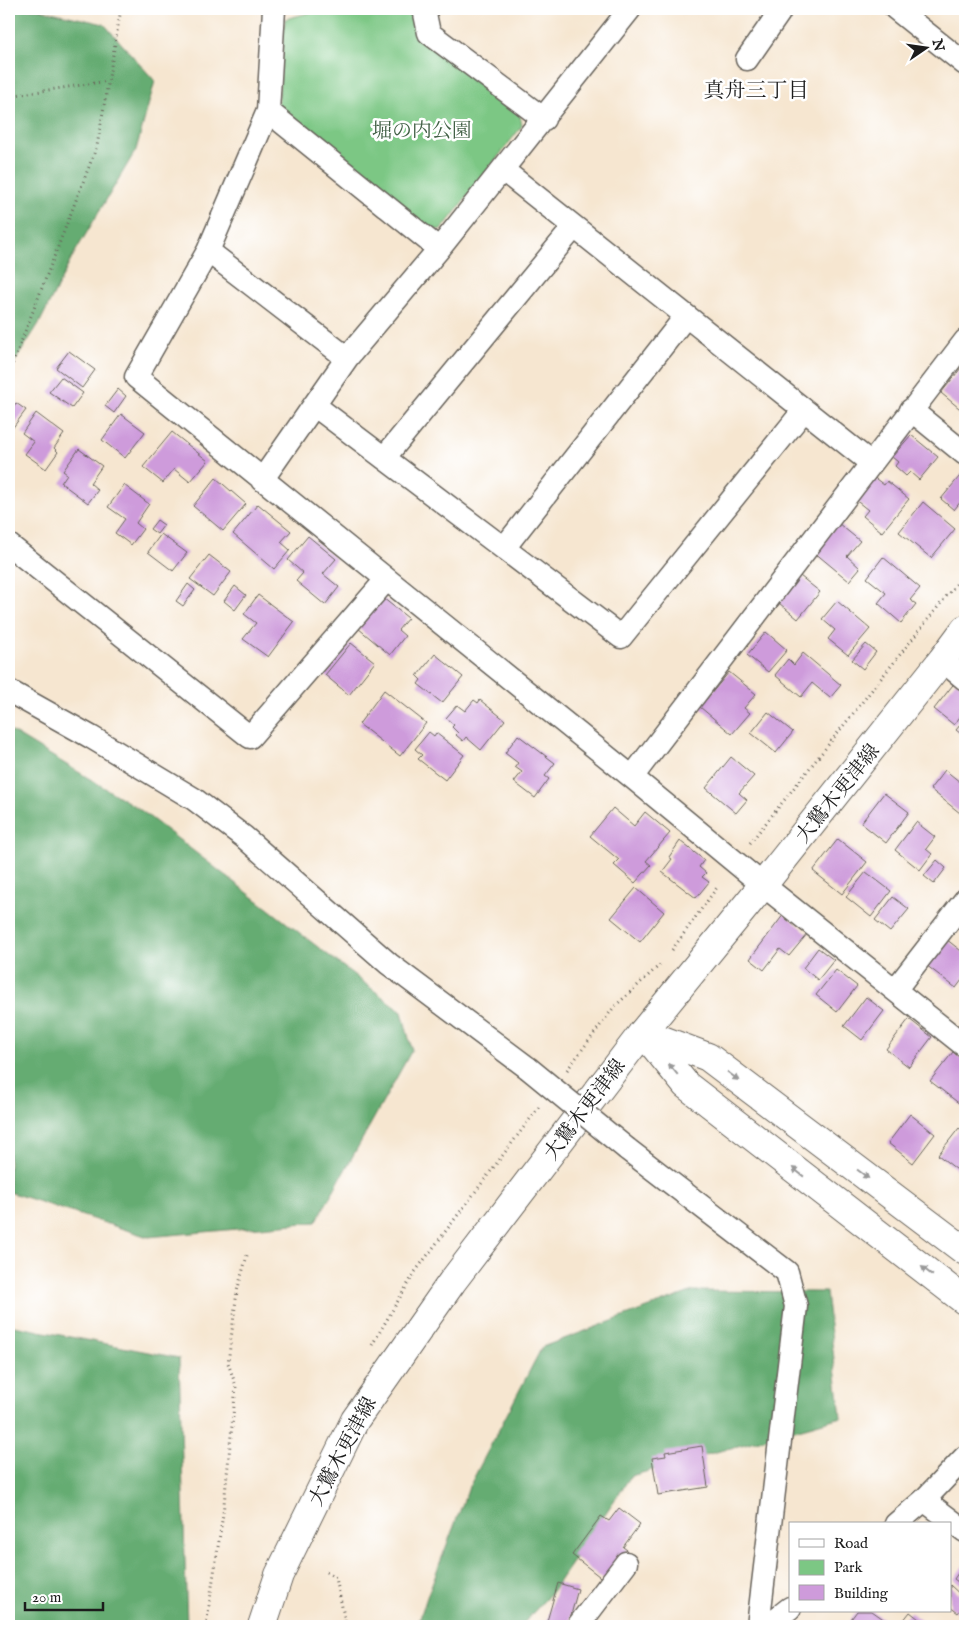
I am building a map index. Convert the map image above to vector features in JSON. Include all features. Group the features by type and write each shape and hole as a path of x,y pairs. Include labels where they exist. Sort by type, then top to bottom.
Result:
{"main road":[{"name":"大鷲木更津線","path":"262,1626 279,1575 354,1420 452,1282 643,1032 763,885 965,629"},
{"path":"643,1032 708,1057 965,1251"},
{"path":"643,1032 686,1085 965,1301"}],"street":[{"path":"424,9 429,33 544,119"},
{"path":"262,480 347,358 503,170 630,9"},
{"path":"747,59 779,13 774,9"},
{"path":"896,9 965,64"},
{"path":"279,10 268,111 208,252 136,378 965,1046"},
{"path":"268,111 438,250"},
{"path":"503,170 871,463"},
{"path":"384,458 574,227"},
{"path":"208,252 347,358"},
{"path":"504,548 686,316"},
{"path":"632,777 965,341"},
{"path":"314,405 621,637 804,410"},
{"path":"911,410 965,454"},
{"path":"9,545 250,737 386,580"},
{"path":"942,660 965,679"},
{"path":"9,691 194,799 244,837 389,964 528,1068 627,1149 787,1272 796,1306 758,1626"},
{"path":"896,990 965,900"},
{"path":"898,1522 924,1500 965,1457"},
{"path":"924,1500 965,1531"},
{"path":"578,1626 626,1563"},
{"path":"766,1626 789,1609"}],"path":[{"path":"9,373 97,146 121,9"},
{"path":"9,96 108,81"},
{"path":"750,844 965,573"},
{"path":"670,954 718,886"},
{"path":"206,1626 223,1514 236,1386 228,1364 237,1291 248,1252"},
{"path":"326,1572 336,1578 346,1626"}],"green space":[{"path":"9,9 38,9 104,24 155,81 136,150 74,254 40,322 9,371"},
{"name":"堀の内公園","path":"324,9 414,9 520,115 522,126 442,229 429,231 278,105 285,19"},
{"path":"9,730 138,808 402,1012 412,1050 316,1222 148,1237 9,1192"},
{"path":"693,1291 826,1292 841,1417 631,1476 551,1593 521,1626 417,1626 469,1487 542,1347"},
{"path":"9,1325 179,1358 187,1626 9,1626"}],"building":[{"path":"69,351 95,370 82,388 56,368"},
{"path":"965,363 965,413 941,393"},
{"path":"61,377 83,393 72,408 49,392"},
{"path":"118,389 126,396 114,413 105,406"},
{"path":"16,403 26,410 11,430 9,428 9,412"},
{"path":"36,413 64,434 54,448 58,452 46,469 25,454 34,442 22,433"},
{"path":"121,414 145,432 125,458 102,440"},
{"path":"172,432 208,461 190,482 174,469 163,483 143,467"},
{"path":"911,435 938,457 919,480 910,472 906,476 895,466 898,462 892,457"},
{"path":"79,449 102,466 90,483 98,490 88,503 61,483 67,474 63,471"},
{"path":"964,471 965,496 954,510 941,499"},
{"path":"872,476 884,485 887,481 909,499 882,532 863,516 868,510 853,498"},
{"path":"216,478 246,504 223,531 193,506"},
{"path":"124,485 149,504 136,523 143,529 131,545 115,533 125,519 108,507"},
{"path":"923,502 955,529 931,558 899,532"},
{"path":"258,504 291,531 281,542 290,550 274,569 233,534"},
{"path":"157,520 164,525 157,534 150,529"},
{"path":"838,523 860,541 847,556 860,568 849,581 814,552"},
{"path":"161,534 187,553 173,571 148,552"},
{"path":"308,536 336,559 323,574 339,587 325,605 296,581 303,573 288,560"},
{"path":"209,555 231,572 213,596 190,579"},
{"path":"883,557 920,588 910,600 916,604 901,623 878,603 886,593 867,578"},
{"path":"800,576 820,592 798,619 779,603"},
{"path":"188,584 195,590 183,606 176,601"},
{"path":"235,586 246,595 235,610 224,601"},
{"path":"258,595 294,622 268,657 243,639 256,623 244,614"},
{"path":"383,598 408,618 398,630 405,636 390,655 358,628"},
{"path":"837,601 870,629 848,655 828,639 835,630 822,619"},
{"path":"766,632 787,650 768,672 747,655"},
{"path":"351,643 375,662 349,695 325,675"},
{"path":"866,644 876,652 863,669 852,660"},
{"path":"803,653 841,685 830,698 812,683 801,697 775,675 788,659 794,665"},
{"path":"435,654 463,677 442,703 418,684 421,680 417,676"},
{"path":"729,672 756,694 744,708 750,713 732,734 700,707"},
{"path":"956,681 965,688 965,710 954,725 934,709"},
{"path":"384,690 426,723 400,756 359,724"},
{"path":"474,700 478,703 480,700 505,720 481,750 466,737 463,741 456,735 458,733 452,727 454,725 446,718 457,705 465,711"},
{"path":"768,712 793,732 776,753 751,733"},
{"path":"965,719 965,737 956,730"},
{"path":"429,732 434,736 436,733 464,755 445,780 418,759 422,755 415,749"},
{"path":"518,735 555,763 545,776 549,779 535,798 514,782 522,772 515,767 518,763 505,753"},
{"path":"731,757 754,776 739,793 747,800 736,813 706,788"},
{"path":"945,770 965,786 965,806 960,813 930,789"},
{"path":"884,793 909,812 886,843 861,823"},
{"path":"613,808 634,826 645,812 670,833 646,861 651,865 635,883 614,865 619,860 590,836"},
{"path":"916,822 935,837 926,849 932,854 920,870 895,850"},
{"path":"838,839 867,862 842,894 813,871"},
{"path":"680,841 704,860 699,867 706,873 702,877 709,882 696,898 662,872 672,859 669,857"},
{"path":"937,860 946,868 934,884 924,876"},
{"path":"866,872 891,891 871,917 846,897"},
{"path":"636,888 664,912 640,942 611,918"},
{"path":"893,897 909,909 890,932 875,920"},
{"path":"784,914 808,933 789,956 780,949 764,970 750,959"},
{"path":"946,939 965,954 965,976 956,988 926,965"},
{"path":"818,948 834,960 818,980 803,968"},
{"path":"836,970 857,986 837,1012 816,995"},
{"path":"866,997 884,1011 862,1040 844,1026"},
{"path":"909,1019 932,1037 909,1067 886,1049"},
{"path":"953,1052 965,1062 965,1108 930,1081"},
{"path":"910,1114 935,1134 913,1163 888,1143"},
{"path":"959,1128 965,1133 965,1176 938,1155"},
{"path":"702,1446 708,1487 658,1495 652,1458 666,1456 665,1452"},
{"path":"619,1508 640,1524 623,1547 627,1550 604,1580 572,1555 601,1516 609,1521"},
{"path":"965,1563 965,1587 954,1579"},
{"path":"558,1583 578,1589 568,1626 547,1621"},
{"path":"952,1587 965,1599 965,1604 958,1613 952,1608"},
{"path":"856,1612 873,1612 889,1623 887,1626 846,1626"},
{"path":"910,1612 928,1626 899,1626"}],"district":[{"name":"真舟三丁目","path":"756,90"}]}
